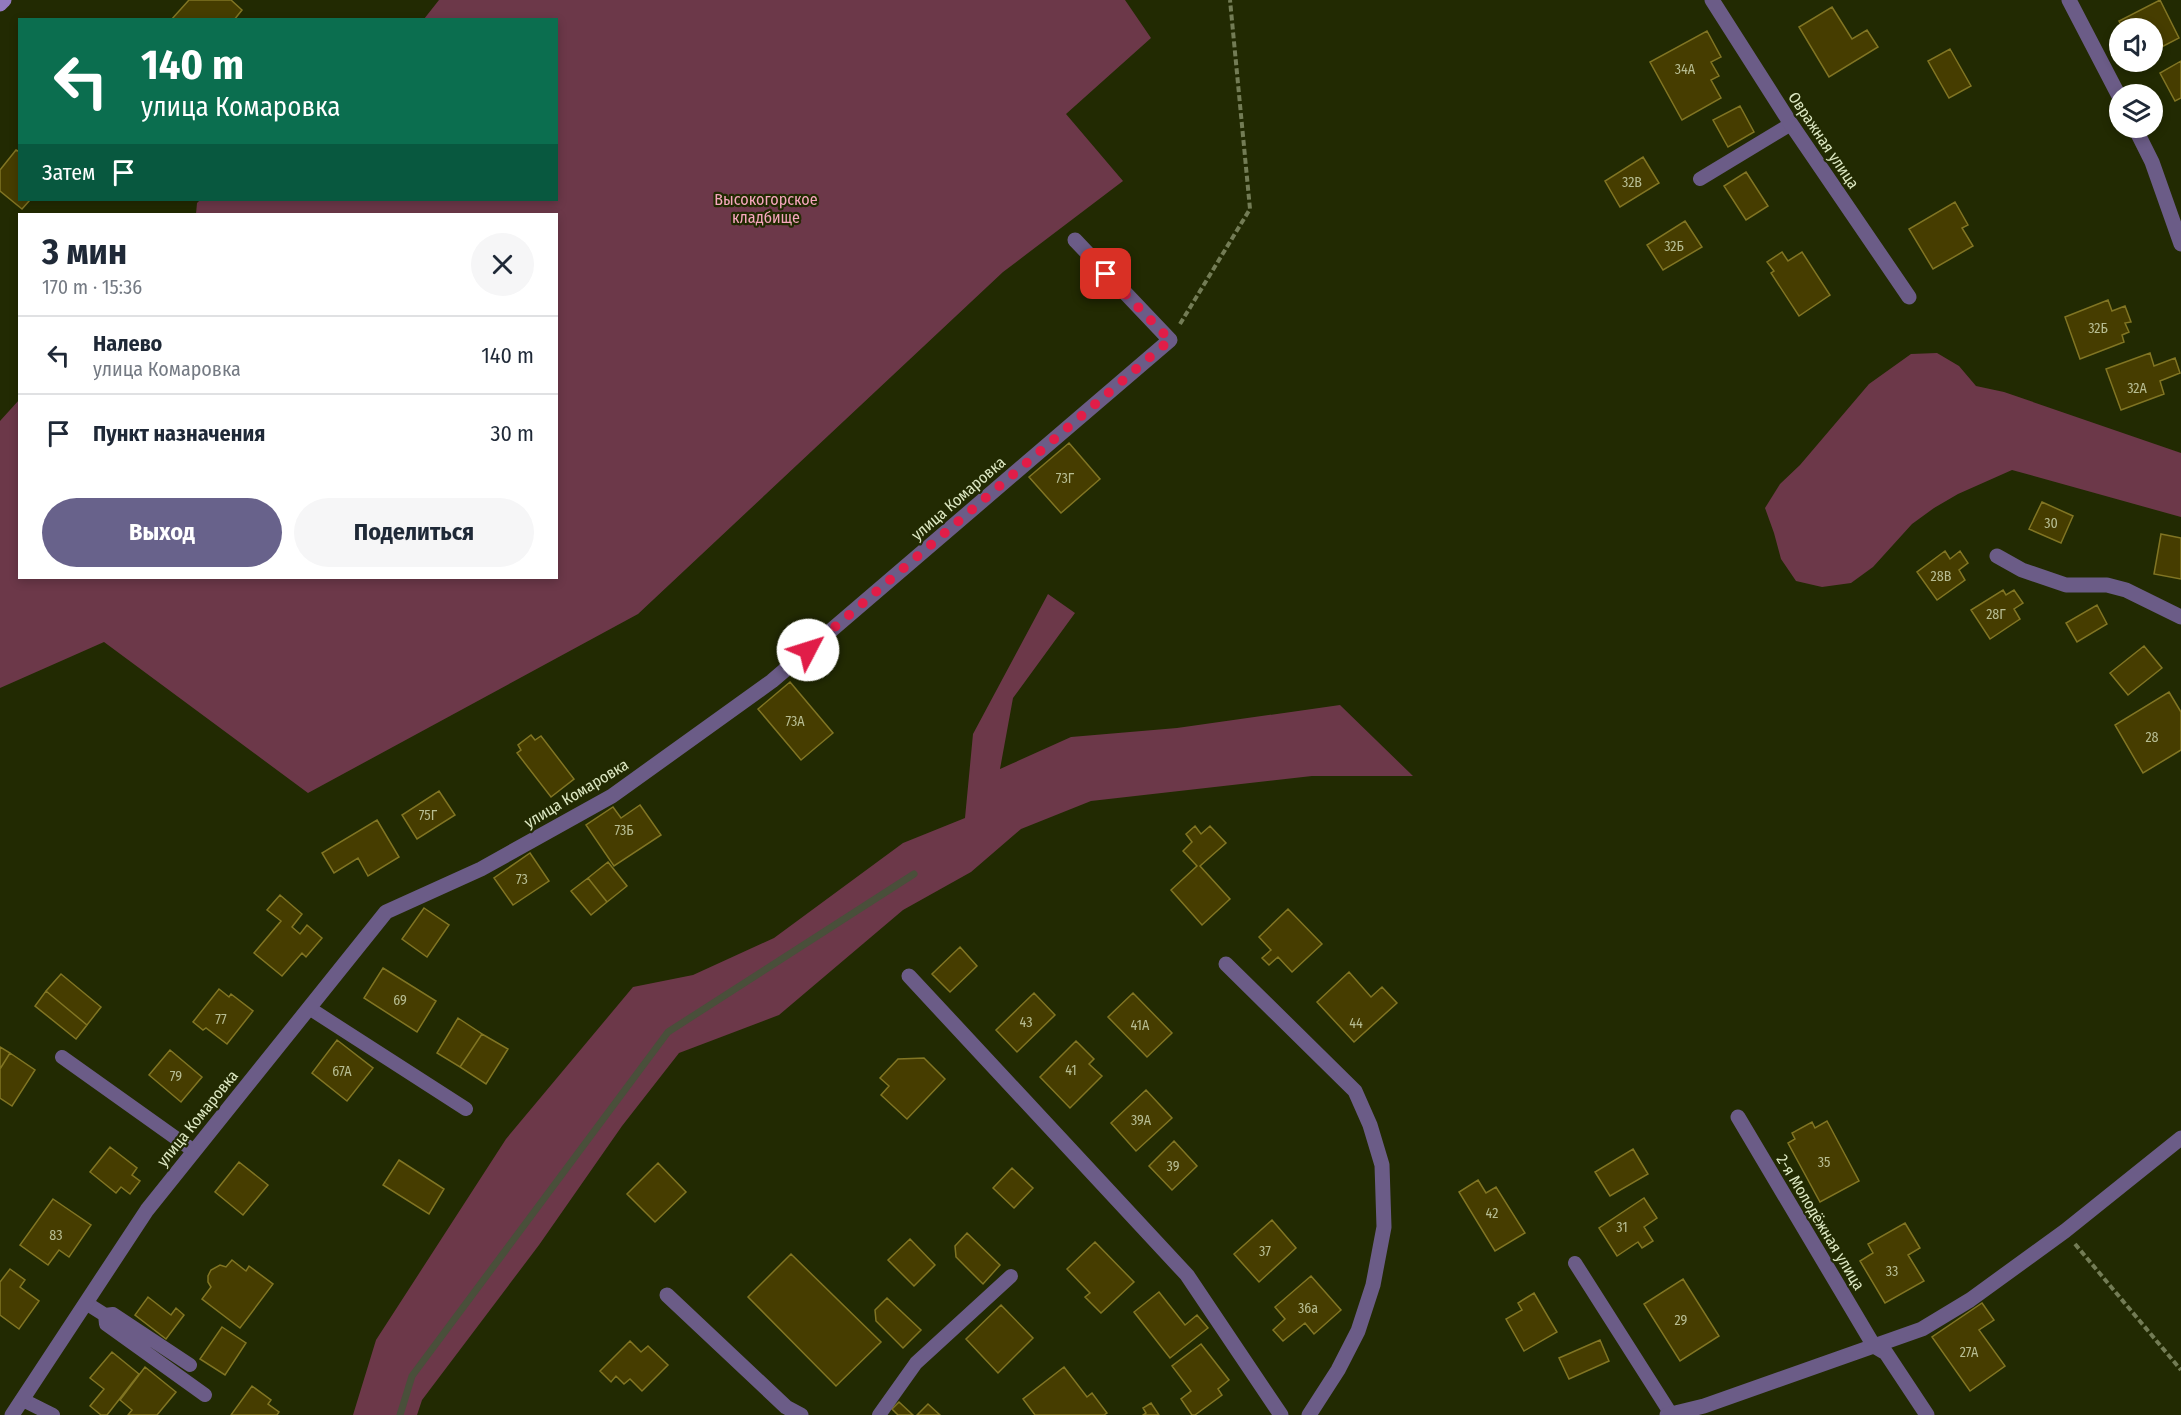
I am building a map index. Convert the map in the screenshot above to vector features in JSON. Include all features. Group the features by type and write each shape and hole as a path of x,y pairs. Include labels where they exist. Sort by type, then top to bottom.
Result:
{"street":[{"path":"0,4 4,0"},
{"name":"Овражная улица","path":"1712,0 1791,123 1909,297"},
{"path":"2069,0 2112,84"},
{"path":"2139,138 2152,162 2181,243"},
{"path":"1075,240 1170,340"},
{"name":"улица Комаровка","path":"12,1415 147,1210 386,912 481,869 612,796 772,681 1170,340"},
{"path":"1997,556 2022,570 2066,585 2107,585 2126,590 2181,617"},
{"path":"1226,964 1355,1091 1370,1125 1382,1165 1384,1227 1373,1285 1358,1331 1338,1370 1309,1415"},
{"path":"909,976 1187,1275 1281,1415"},
{"name":"2-я Молодёжная улица","path":"1738,1117 1874,1346 1886,1353 1927,1415"},
{"path":"1669,1414 1708,1410 1922,1329 1960,1306 2065,1231 2181,1138"},
{"path":"668,1295 786,1407 801,1415"}],"lane":[{"path":"1700,179 1791,123"},
{"path":"309,1008 466,1109"},
{"path":"62,1057 194,1151"},
{"path":"1575,1263 1669,1414"},
{"path":"879,1415 916,1363 1011,1276"},
{"path":"86,1303 105,1315 112,1314 190,1365"},
{"path":"105,1315 106,1324 205,1395"},
{"path":"23,1400 53,1415"}],"path":[{"path":"1170,340 1250,209 1230,0"},
{"path":"2065,1231 2181,1370"}],"green space":[{"name":"Высокогорское кладбище","path":"439,0 1125,0 1151,38 1066,114 1123,181 1003,272 638,614 308,793 104,642 0,688 0,421 18,401 18,579 558,579 558,213 196,213 199,201 558,201 558,18 425,18"},
{"path":"1937,353 1959,366 1976,386 2004,392 2181,453 2181,517 2012,470 1958,494 1934,508 1912,524 1873,567 1851,583 1822,587 1796,581 1781,559 1765,508 1780,484 1800,465 1869,384 1911,354"},
{"path":"1048,594 1075,613 1013,698 1000,769 1071,737 1177,728 1340,705 1413,776 1312,776 1091,801 1021,829 971,872 903,910 779,1015 679,1053 622,1126 539,1245 422,1400 417,1415 353,1415 376,1340 506,1139 633,987 693,975 774,938 903,843 965,818 973,734"}],"building":[{"path":"189,0 231,0 242,10 236,18 173,18"},
{"path":"2160,0 2179,38 2163,46 2163,18 2125,18"},
{"path":"1832,7 1852,39 1867,30 1878,47 1829,77 1799,27"},
{"path":"1707,31 1721,57 1711,62 1719,76 1711,80 1721,98 1682,120 1650,62"},
{"path":"1950,49 1971,86 1949,98 1928,61"},
{"path":"2181,61 2181,98 2175,101 2160,73"},
{"path":"1740,106 1754,132 1728,147 1713,120"},
{"path":"16,150 18,151 18,201 29,201 22,209 0,191 0,170"},
{"path":"1643,157 1659,183 1620,207 1605,181"},
{"path":"1746,172 1768,206 1746,220 1724,186"},
{"path":"1955,202 1968,225 1962,228 1973,246 1933,269 1909,229"},
{"path":"1685,221 1702,247 1663,270 1647,245"},
{"path":"1782,252 1788,261 1802,252 1830,295 1799,316 1771,273 1774,271 1767,262"},
{"path":"2108,300 2112,311 2125,306 2131,322 2125,323 2129,332 2122,335 2124,342 2080,359 2065,317"},
{"path":"2150,353 2154,366 2175,358 2180,373 2160,381 2164,394 2121,410 2106,369"},
{"path":"1069,443 1100,479 1061,513 1029,477"},
{"path":"2042,502 2073,516 2061,543 2029,529"},
{"path":"2161,534 2181,538 2181,579 2154,574"},
{"path":"1945,551 1950,559 1960,551 1968,563 1959,570 1965,580 1937,600 1917,572"},
{"path":"2003,590 2006,595 2014,590 2023,603 2014,609 2020,619 1990,639 1971,610"},
{"path":"2097,605 2107,624 2077,642 2066,623"},
{"path":"2144,646 2162,668 2128,695 2110,673"},
{"path":"790,682 833,733 801,760 758,709"},
{"path":"2169,692 2181,712 2181,750 2143,773 2115,725"},
{"path":"531,735 535,740 541,736 574,779 551,797 517,753 521,750 518,745"},
{"path":"439,791 455,815 417,839 402,815"},
{"path":"640,805 661,835 614,866 586,825 613,807 621,818"},
{"path":"377,820 399,857 368,876 358,858 334,873 322,853"},
{"path":"1195,826 1201,834 1210,826 1226,843 1200,866 1230,899 1202,925 1171,890 1197,866 1183,851 1192,842 1186,834"},
{"path":"530,853 549,881 513,905 494,878"},
{"path":"608,862 627,886 607,902 588,878"},
{"path":"588,878 607,902 591,915 571,891"},
{"path":"280,895 302,914 292,927 300,934 307,925 322,938 306,957 302,953 282,976 254,953 281,921 267,910"},
{"path":"424,908 449,925 427,957 402,939"},
{"path":"1288,909 1322,944 1292,972 1278,957 1269,965 1262,958 1271,950 1259,937"},
{"path":"960,947 977,966 950,992 932,974"},
{"path":"383,968 436,1001 417,1032 364,998"},
{"path":"1349,972 1371,997 1382,987 1397,1003 1354,1042 1317,1002"},
{"path":"61,974 101,1007 87,1025 46,991"},
{"path":"219,989 229,997 231,994 253,1011 227,1044 206,1028 203,1030 193,1022"},
{"path":"46,991 87,1025 76,1039 35,1006"},
{"path":"1034,993 1055,1015 1017,1052 996,1030"},
{"path":"1133,993 1172,1033 1147,1057 1108,1017"},
{"path":"458,1018 482,1034 460,1067 437,1053"},
{"path":"482,1034 508,1049 486,1084 460,1067"},
{"path":"337,1040 373,1068 347,1101 312,1073"},
{"path":"1076,1041 1094,1059 1089,1064 1102,1076 1070,1108 1040,1077"},
{"path":"0,1047 10,1053 0,1069"},
{"path":"170,1050 202,1077 181,1102 149,1075"},
{"path":"10,1053 35,1070 12,1106 0,1098 0,1069"},
{"path":"924,1058 945,1079 907,1119 881,1095 889,1086 880,1078 898,1059"},
{"path":"1146,1090 1172,1118 1136,1151 1111,1123"},
{"path":"1827,1121 1859,1181 1820,1202 1788,1143 1795,1139 1792,1133 1812,1122 1815,1128"},
{"path":"1174,1141 1197,1166 1172,1190 1149,1166"},
{"path":"110,1147 137,1168 132,1175 140,1181 130,1194 121,1187 116,1193 90,1172"},
{"path":"1633,1149 1648,1174 1610,1196 1595,1172"},
{"path":"399,1160 444,1189 429,1214 383,1185"},
{"path":"239,1162 268,1185 243,1215 215,1192"},
{"path":"658,1163 686,1192 655,1222 627,1194"},
{"path":"1012,1168 1033,1188 1014,1208 993,1188"},
{"path":"1478,1180 1486,1193 1496,1187 1525,1233 1495,1251 1459,1192"},
{"path":"1644,1198 1657,1218 1644,1227 1653,1241 1642,1248 1638,1242 1617,1256 1599,1228"},
{"path":"53,1199 91,1225 69,1257 59,1250 48,1265 20,1245"},
{"path":"1272,1220 1296,1248 1259,1282 1234,1254"},
{"path":"1905,1223 1920,1248 1908,1255 1924,1281 1885,1303 1860,1261 1873,1253 1868,1244"},
{"path":"967,1233 1000,1265 983,1284 956,1257 955,1246"},
{"path":"910,1239 935,1265 914,1286 888,1260"},
{"path":"1095,1242 1134,1282 1101,1313 1085,1297 1090,1293 1067,1269"},
{"path":"791,1254 881,1342 836,1386 748,1297"},
{"path":"232,1260 246,1271 249,1266 273,1284 240,1328 202,1299 211,1287 208,1276 211,1270 220,1265 226,1267"},
{"path":"10,1269 25,1280 20,1287 39,1301 19,1329 0,1315 0,1282"},
{"path":"1311,1276 1341,1310 1314,1334 1305,1323 1283,1341 1273,1330 1285,1319 1275,1307"},
{"path":"1683,1279 1719,1336 1680,1361 1644,1304"},
{"path":"1159,1292 1185,1325 1197,1315 1208,1328 1170,1358 1134,1312"},
{"path":"1534,1293 1557,1332 1524,1351 1506,1319 1522,1310 1518,1303"},
{"path":"148,1297 171,1315 176,1308 184,1315 166,1339 135,1315"},
{"path":"887,1298 921,1330 903,1348 876,1321 875,1310"},
{"path":"1982,1303 1994,1320 1979,1330 2005,1366 1970,1391 1932,1337"},
{"path":"1001,1305 1033,1338 998,1373 966,1339"},
{"path":"222,1327 246,1343 225,1375 200,1359"},
{"path":"1600,1340 1609,1361 1569,1379 1559,1358"},
{"path":"630,1341 641,1352 648,1346 668,1365 642,1391 630,1379 624,1384 616,1376 611,1382 600,1371"},
{"path":"1201,1344 1229,1380 1218,1389 1222,1395 1192,1415 1181,1399 1191,1391 1172,1366"},
{"path":"112,1352 139,1374 107,1415 101,1415 90,1406 104,1389 90,1378"},
{"path":"145,1367 176,1392 157,1415 128,1415 132,1410 120,1400"},
{"path":"1064,1367 1087,1397 1092,1393 1107,1413 1104,1415 1035,1415 1023,1399"},
{"path":"252,1386 271,1400 268,1404 279,1412 277,1415 231,1415"},
{"path":"899,1402 913,1415 898,1415 892,1409"},
{"path":"1151,1403 1159,1415 1143,1415 1146,1413 1143,1408"},
{"path":"928,1404 940,1415 917,1415"}],"waterway":[{"path":"400,1415 412,1376 668,1032 914,874"}],"route":[{"path":"808,650 1170,340 1106,274"}]}
